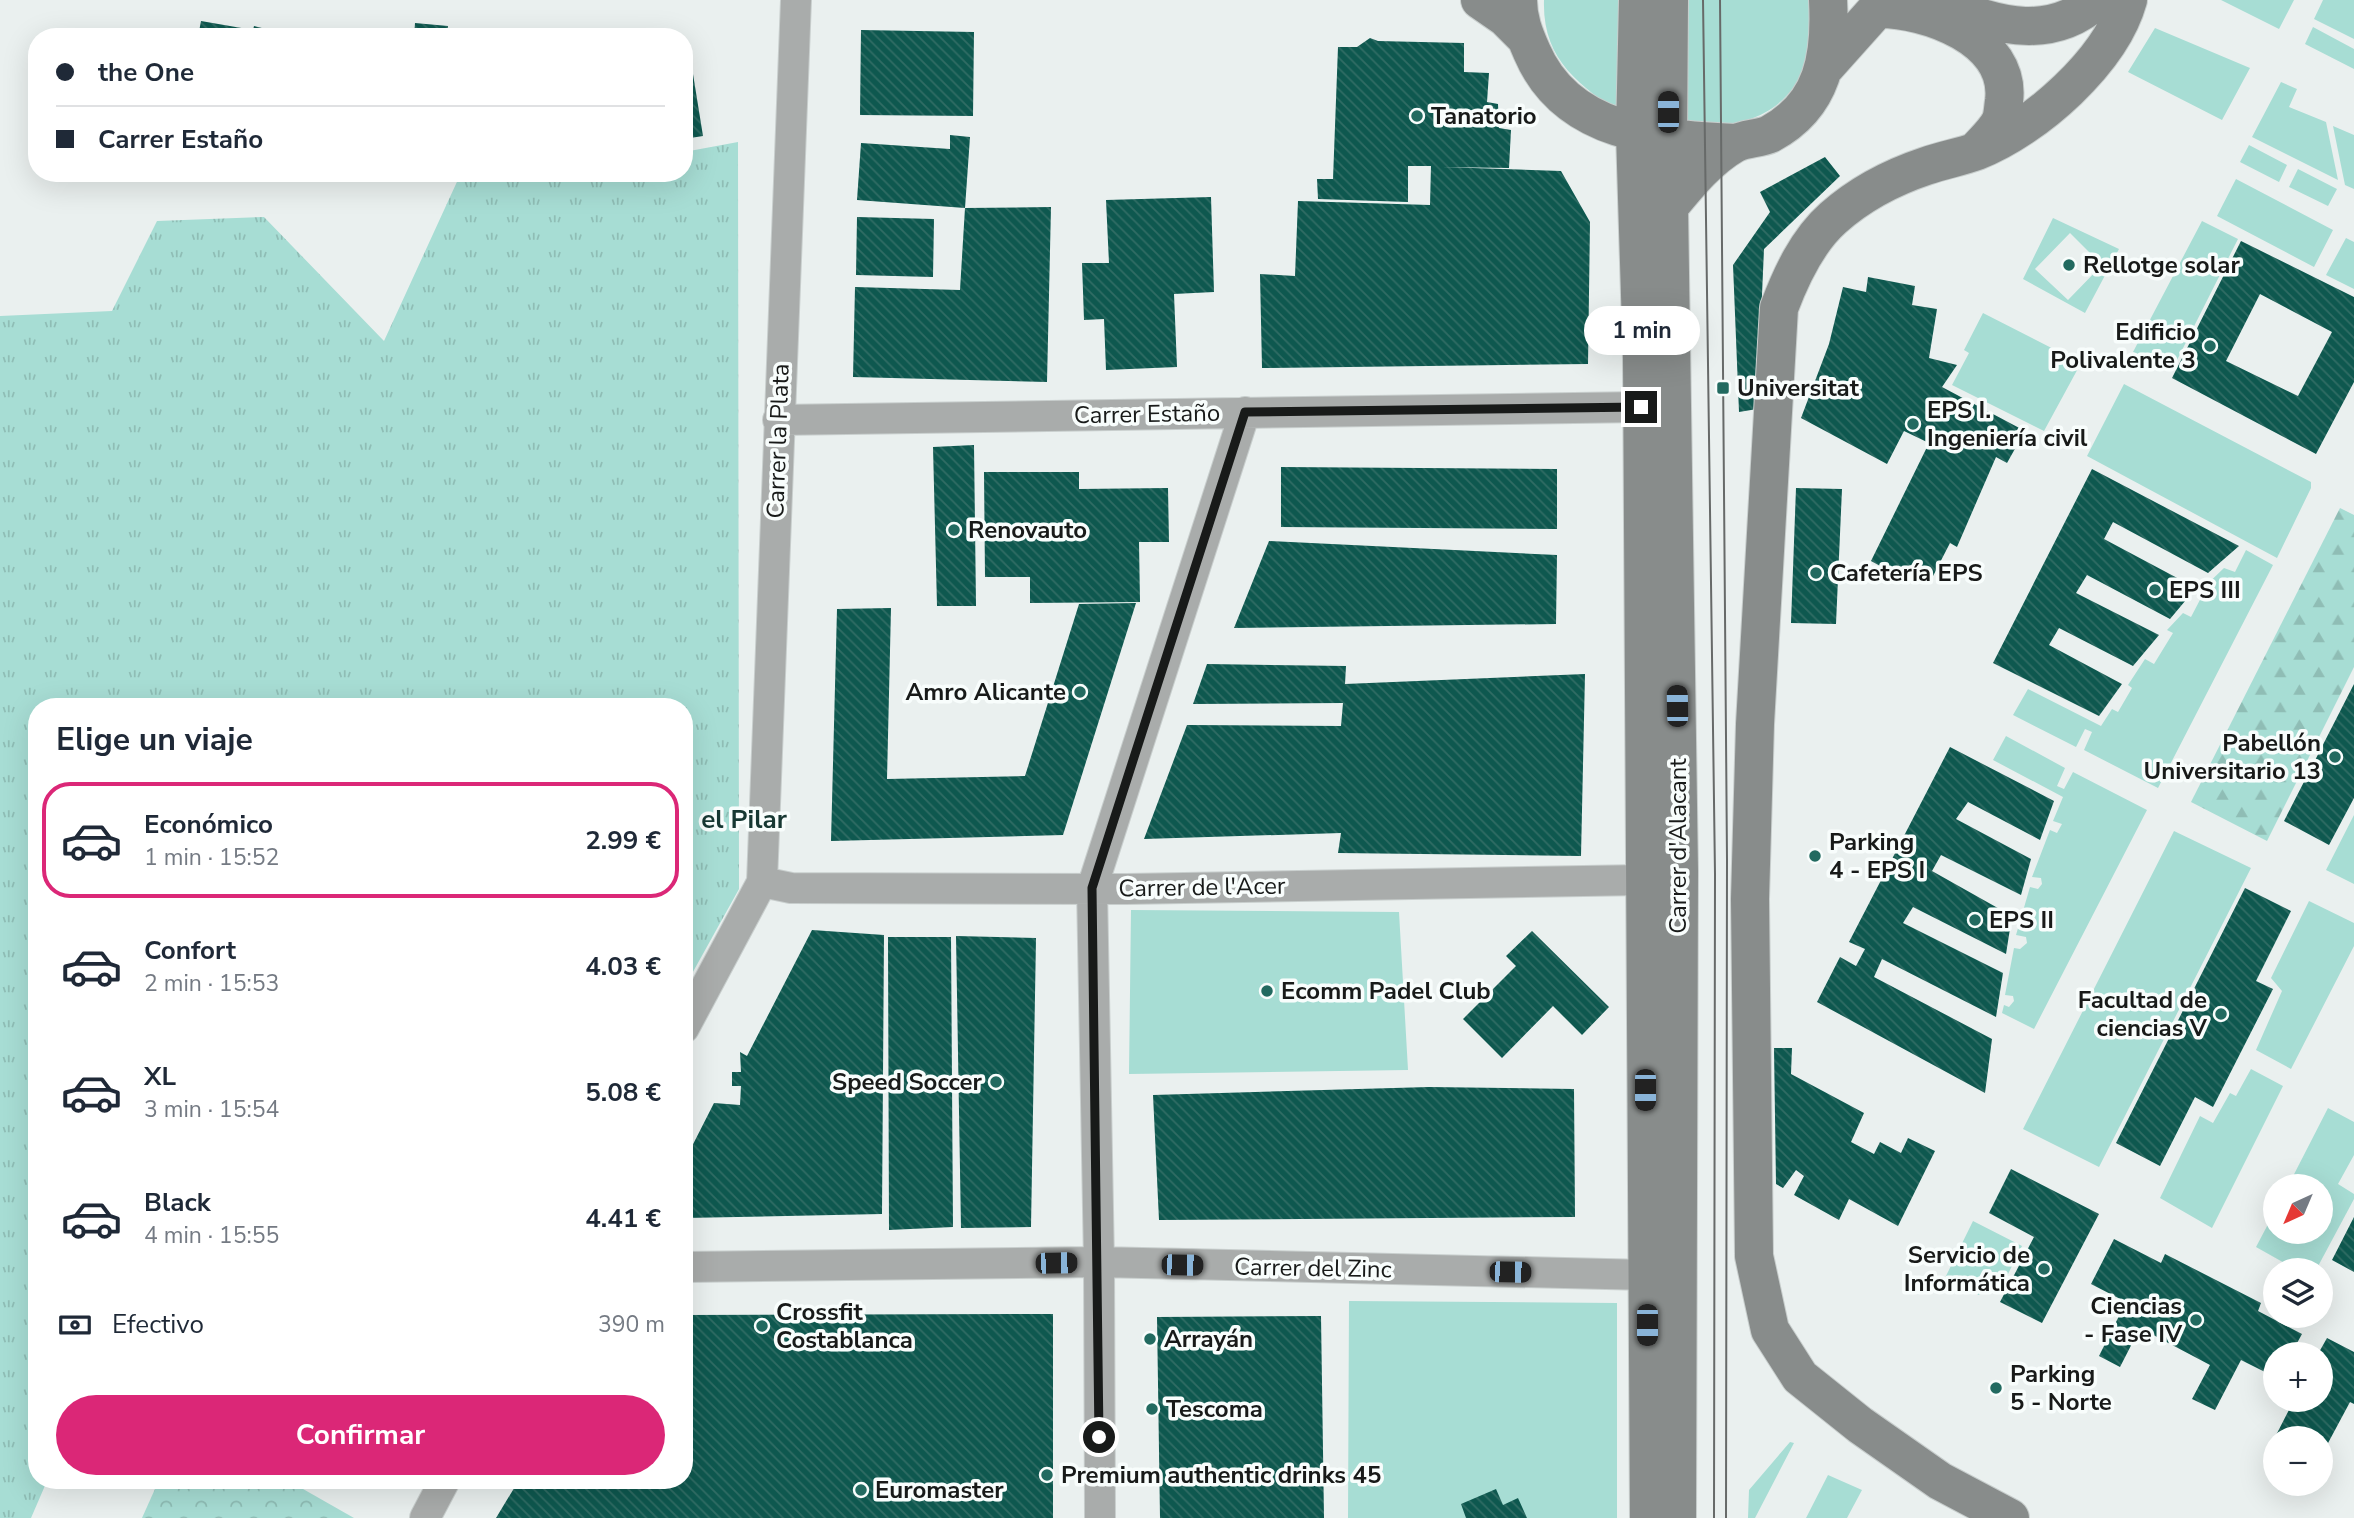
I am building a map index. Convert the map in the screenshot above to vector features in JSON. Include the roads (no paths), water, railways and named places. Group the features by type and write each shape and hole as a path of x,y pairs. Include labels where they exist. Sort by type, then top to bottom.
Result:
{"street":[{"name":"Carrer la Plata","path":"762,882 796,0"},
{"path":"1480,0 1506,18 1526,38"},
{"path":"1518,0 1518,16 1540,71 1653,202"},
{"path":"1638,0 1651,136 1653,202"},
{"path":"1651,136 1669,0"},
{"path":"1826,66 1828,0"},
{"path":"1937,0 1986,22 2023,28 2052,25 2087,9 2097,0"},
{"path":"2010,1518 1940,1481 1860,1425 1800,1377 1770,1330 1754,1256 1750,899 1755,724 1779,309 1790,278 1832,219 1885,183 1926,166 1975,152 2018,130 2087,70 2110,41 2128,0"},
{"path":"1570,105 1651,136 1735,143 1769,135 1789,121 1811,98 1826,66 1877,9 1903,8 1921,12 1978,41 1993,56 2006,87 2001,121 1975,152"},
{"path":"1653,202 1693,178 1735,143"},
{"name":"Carrer d'Alacant","path":"1649,1518 1641,407 1653,202"},
{"name":"Carrer d'Alacant","path":"1653,202 1679,871 1677,1518"},
{"name":"Carrer Estaño","path":"778,419 1641,407"},
{"path":"1100,1518 1099,1262 1092,888 1245,412"},
{"name":"Carrer de l'Acer","path":"762,882 791,888 1092,888 1643,880"},
{"path":"693,1011 762,882"},
{"name":"Carrer del Zinc","path":"693,1268 1099,1262 1647,1275"},
{"path":"425,1518 440,1489"}],"tram line":[{"path":"1703,0 1715,874 1714,1518"},
{"path":"1720,0 1727,859 1726,1518"}],"place":[{"name":"Tanatorio","path":"1417,116"},
{"name":"Rellotge solar","path":"2069,265"},
{"name":"Edificio Polivalente 3","path":"2210,346"},
{"name":"Universitat","path":"1723,388"},
{"name":"EPS I. Ingeniería civil","path":"1913,424"},
{"name":"Renovauto","path":"954,530"},
{"name":"Cafetería EPS","path":"1816,573"},
{"name":"EPS III","path":"2155,590"},
{"name":"Amro Alicante","path":"1080,692"},
{"name":"Pabellón Universitario 13","path":"2335,757"},
{"name":"Parking 4 - EPS I","path":"1815,856"},
{"name":"EPS II","path":"1975,920"},
{"name":"Ecomm Padel Club","path":"1267,991"},
{"name":"Facultad de ciencias V","path":"2221,1014"},
{"name":"Speed Soccer","path":"996,1082"},
{"name":"Servicio de Informática","path":"2044,1269"},
{"name":"Ciencias - Fase IV","path":"2196,1320"},
{"name":"Crossfit Costablanca","path":"762,1326"},
{"name":"Arrayán","path":"1150,1339"},
{"name":"Parking 5 - Norte","path":"1996,1388"},
{"name":"Tescoma","path":"1152,1409"},
{"name":"Premium authentic drinks 45","path":"1047,1475"},
{"name":"Euromaster","path":"861,1490"}],"district":[{"name":"el Pilar","path":"744,819"}]}
